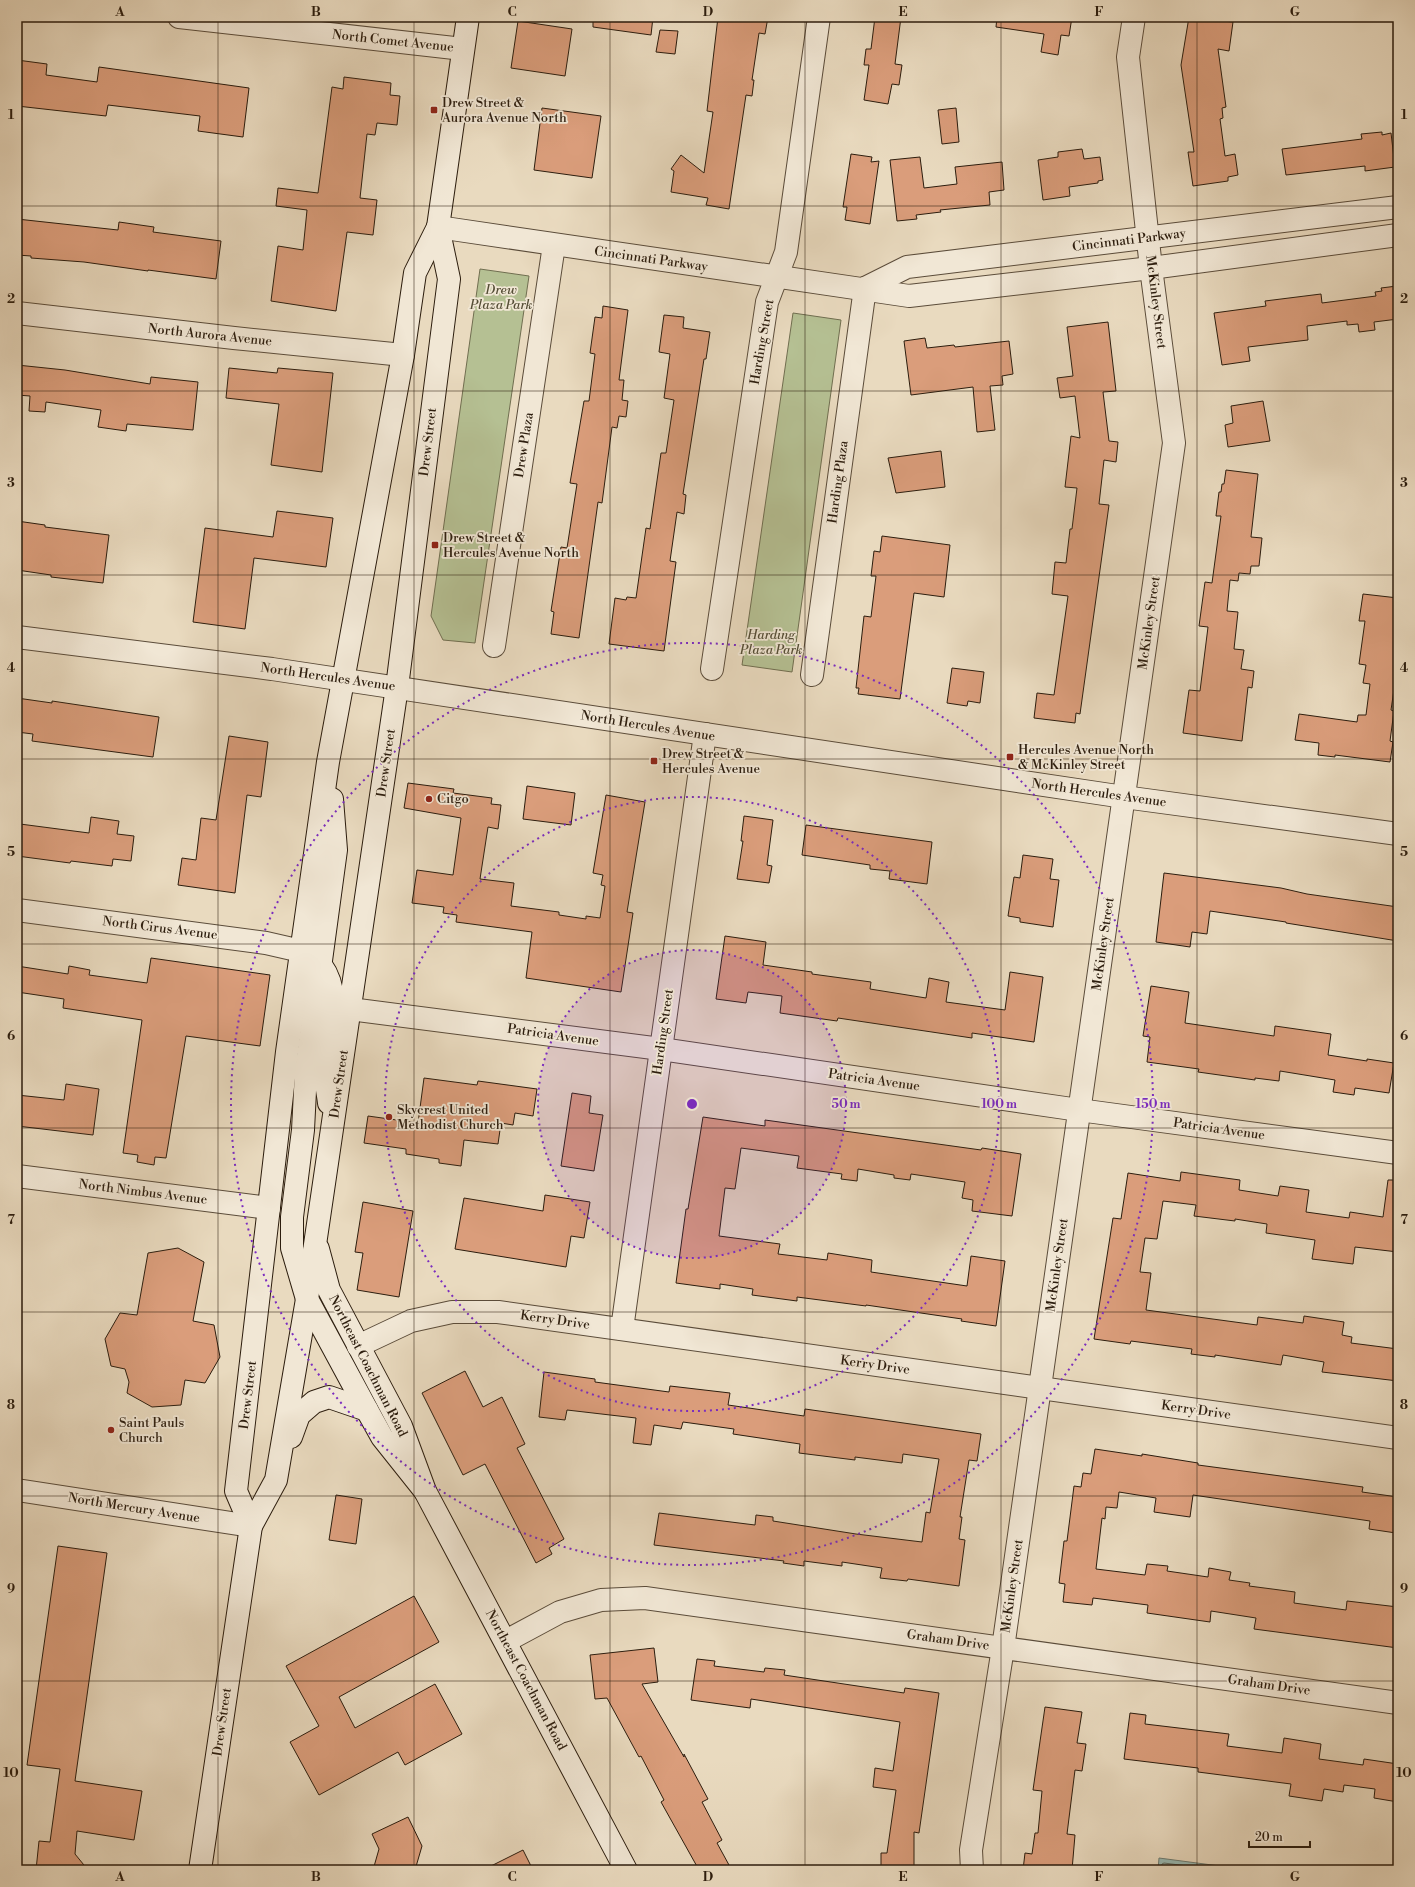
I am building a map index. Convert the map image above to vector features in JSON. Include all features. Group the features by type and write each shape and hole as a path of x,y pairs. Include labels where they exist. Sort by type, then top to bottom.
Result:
{"street":[{"name":"North Comet Avenue","path":"179,17 464,49"},
{"name":"Drew Street","path":"251,1526 236,1491 287,1052 328,762 403,355 415,273 438,227 468,17"},
{"name":"Harding Street","path":"712,669 767,302 786,252 819,17"},
{"name":"McKinley Street","path":"972,1870 971,1850 1003,1648 1174,443 1151,268 1128,57 1134,17"},
{"name":"Cincinnati Parkway","path":"865,288 907,267 1398,207"},
{"name":"Drew Street","path":"200,1870 251,1526 276,1480 307,1299 397,687 449,279 438,227"},
{"name":"Cincinnati Parkway","path":"438,227 777,277 865,288 909,296 1151,268 1398,235"},
{"name":"Drew Plaza","path":"494,646 554,245"},
{"name":"Harding Plaza","path":"812,675 865,288"},
{"name":"North Aurora Avenue","path":"17,313 234,338 403,355"},
{"name":"North Hercules Avenue","path":"17,637 343,679 1124,797 1398,834"},
{"name":"Harding Street","path":"622,1329 705,734"},
{"name":"Drew Street","path":"307,1299 292,1248 292,1217 303,1130 306,1071 336,850 328,762"},
{"name":"North Cirus Avenue","path":"17,910 260,942 301,951"},
{"path":"301,951 321,965 329,976 332,989 333,1003 325,1073 332,1130"},
{"name":"Patricia Avenue","path":"350,1009 661,1050 1079,1110 1398,1153"},
{"name":"North Nimbus Avenue","path":"17,1176 269,1208"},
{"name":"Northeast Coachman Road","path":"316,1240 329,1290 401,1426 425,1491 506,1641 626,1870"},
{"name":"Northeast Coachman Road","path":"307,1299 382,1438 425,1491"},
{"name":"Kerry Drive","path":"358,1346 411,1321 452,1312 498,1312 1398,1438"},
{"path":"276,1480 299,1415 314,1402 329,1397 367,1410"},
{"name":"North Mercury Avenue","path":"17,1490 251,1526"},
{"name":"Graham Drive","path":"506,1641 560,1612 601,1600 645,1598 1398,1703"}],"green space":[{"name":"Drew Plaza Park","path":"480,269 529,276 475,643 443,640 431,616"},
{"name":"Harding Plaza Park","path":"793,313 841,320 792,672 742,665"}],"water":[{"path":"1159,1858 1250,1870 1158,1870"}],"building":[{"path":"593,17 653,17 651,35 593,27"},
{"path":"718,17 768,17 765,34 759,33 752,80 754,80 752,96 746,95 729,209 706,205 708,198 671,192 674,171 671,169 681,155 704,173 713,112 707,111"},
{"path":"875,17 901,17 895,64 902,65 899,85 892,84 888,104 864,100 869,65 864,65 866,49 871,49"},
{"path":"997,17 1072,17 1069,36 1061,35 1058,55 1041,52 1044,34 996,27"},
{"path":"1189,17 1223,17 1223,21 1233,22 1229,51 1218,49 1226,107 1222,108 1223,118 1220,119 1225,156 1235,154 1238,175 1228,177 1228,181 1193,186 1188,152 1194,152 1181,65"},
{"path":"518,21 572,29 565,76 511,68"},
{"path":"660,30 678,31 675,54 656,52"},
{"path":"17,60 47,64 46,75 97,82 99,67 249,88 243,137 198,131 200,116 108,105 106,116 17,106"},
{"path":"344,77 391,83 390,95 400,96 397,125 377,123 375,135 367,134 360,198 377,200 373,235 347,232 336,311 271,301 278,246 303,250 307,210 276,206 278,188 318,193 332,87 343,89"},
{"path":"542,108 601,116 592,178 534,170"},
{"path":"956,108 959,142 942,144 938,110"},
{"path":"1382,132 1382,135 1391,133 1395,167 1365,171 1365,166 1286,175 1282,149 1362,139 1361,134"},
{"path":"1082,149 1084,159 1100,157 1103,180 1098,181 1098,183 1069,187 1070,196 1043,200 1038,160 1058,157 1058,152"},
{"path":"851,154 872,157 871,162 879,161 870,224 845,220 847,207 843,207"},
{"path":"920,157 924,188 957,184 955,167 1002,162 1004,190 989,192 990,205 940,210 941,212 916,215 917,219 897,221 890,160"},
{"path":"17,219 118,230 119,222 154,227 153,232 221,241 216,279 84,262 31,258 31,256 17,255"},
{"path":"1397,286 1398,319 1374,322 1375,330 1359,332 1358,324 1347,325 1347,321 1307,326 1308,340 1248,347 1250,361 1222,365 1214,313 1266,306 1265,301 1321,294 1322,303 1376,296 1375,292 1382,291 1381,288"},
{"path":"603,306 628,310 619,380 624,380 622,400 628,401 626,417 619,416 617,428 612,427 602,503 598,502 579,638 551,634 554,612 551,611 561,547 567,548 577,484 570,483 584,401 589,401 595,354 590,353 595,317 602,318"},
{"path":"664,315 684,317 683,328 710,332 706,359 704,359 683,494 686,495 684,514 677,512 670,561 676,562 664,651 609,644 615,598 626,600 627,597 636,598 646,528 650,529 661,453 666,453 674,400 664,398 670,354 659,352"},
{"path":"1108,322 1116,391 1103,392 1109,441 1118,442 1116,462 1104,460 1099,504 1109,505 1080,714 1076,713 1075,723 1034,718 1037,693 1054,695 1068,596 1052,594 1055,562 1066,563 1077,488 1065,487 1071,436 1080,438 1075,396 1060,398 1057,378 1073,376 1067,327"},
{"path":"925,338 927,348 954,345 955,347 1009,341 1013,374 1002,376 1003,385 990,386 995,430 977,432 973,387 911,395 904,341"},
{"path":"17,365 65,370 150,384 151,377 198,382 193,430 127,424 126,431 98,427 101,410 46,402 45,412 29,411 30,396 17,395"},
{"path":"229,368 277,373 278,368 333,373 322,472 271,465 279,404 226,398"},
{"path":"1263,401 1270,441 1228,447 1225,425 1233,423 1231,406"},
{"path":"941,451 945,487 896,493 888,458"},
{"path":"1226,470 1258,474 1251,537 1262,538 1259,566 1251,566 1250,574 1239,573 1238,581 1230,580 1227,611 1238,612 1234,649 1244,650 1241,669 1254,671 1252,688 1248,687 1242,741 1183,733 1189,690 1200,691 1208,627 1199,626 1205,582 1212,583 1221,516 1216,516 1219,492 1221,492 1222,484 1224,484"},
{"path":"277,511 333,518 326,567 254,558 245,629 193,622 205,528 273,537"},
{"path":"17,521 45,525 45,527 109,535 103,583 51,577 51,575 17,570"},
{"path":"882,536 950,545 944,597 914,593 900,699 858,694 859,688 856,688 864,616 871,617 876,576 871,576 874,551 880,552"},
{"path":"1363,594 1398,598 1398,662 1391,710 1394,711 1390,741 1393,742 1390,762 1335,755 1335,757 1318,755 1319,743 1295,740 1299,714 1357,722 1358,715 1366,715 1370,684 1363,683 1366,665 1359,664 1365,621 1359,621"},
{"path":"952,668 984,672 980,703 968,701 967,706 947,703"},
{"path":"17,698 52,703 52,701 159,717 153,757 32,741 33,734 17,732"},
{"path":"229,736 268,742 261,797 247,795 235,893 178,885 182,858 196,860 201,818 216,820"},
{"path":"408,783 454,789 453,793 492,798 491,804 501,805 498,829 488,827 480,879 514,883 511,906 559,912 559,915 586,919 586,916 600,918 605,886 601,885 603,875 593,873 606,795 645,802 627,912 633,913 621,992 526,978 532,932 456,922 457,915 443,913 444,907 412,903 417,870 453,875 461,818 404,808"},
{"path":"527,786 575,793 571,825 523,819"},
{"path":"744,816 773,820 767,865 772,866 769,883 737,879 743,841 741,841"},
{"path":"91,817 119,821 117,834 134,836 131,861 113,859 112,866 71,861 70,863 17,856 20,824 89,833"},
{"path":"806,825 932,842 927,884 889,879 890,871 870,869 870,865 802,855"},
{"path":"1023,855 1053,859 1050,879 1059,880 1053,927 1020,922 1020,918 1008,916 1014,877 1020,878"},
{"path":"1164,873 1281,888 1307,894 1398,907 1398,941 1210,911 1207,934 1192,932 1190,947 1156,942"},
{"path":"725,936 766,942 763,965 812,972 812,974 871,982 870,989 926,998 929,978 949,982 946,1002 1005,1010 1010,972 1043,977 1034,1042 972,1033 972,1038 838,1018 837,1021 780,1013 782,996 748,992 746,1003 716,999"},
{"path":"151,958 270,975 260,1046 186,1036 166,1158 155,1157 154,1165 137,1162 138,1155 123,1153 142,1020 63,1008 64,999 17,992 17,966 68,974 69,966 90,970 89,975 147,983"},
{"path":"1151,986 1189,992 1185,1023 1274,1036 1275,1026 1331,1034 1328,1055 1367,1061 1367,1059 1394,1063 1389,1093 1355,1088 1354,1095 1333,1092 1335,1080 1280,1071 1279,1081 1255,1078 1255,1080 1198,1072 1199,1069 1147,1062 1150,1037 1143,1036"},
{"path":"424,1078 477,1085 478,1081 537,1089 533,1116 515,1113 513,1125 501,1123 498,1144 464,1140 461,1166 439,1163 439,1159 406,1154 406,1149 364,1143 368,1116 418,1123"},
{"path":"66,1084 99,1089 93,1135 17,1126 17,1095 64,1100"},
{"path":"572,1093 591,1096 589,1113 603,1115 594,1171 561,1166"},
{"path":"703,1117 765,1126 765,1120 981,1150 982,1148 1021,1154 1012,1216 972,1211 973,1200 962,1198 965,1182 911,1174 910,1180 894,1178 894,1175 858,1169 857,1181 841,1179 842,1174 797,1168 799,1156 741,1148 735,1189 725,1188 719,1236 780,1244 778,1254 827,1260 828,1253 872,1260 871,1272 967,1286 971,1256 1005,1261 996,1326 961,1321 962,1319 866,1305 797,1297 797,1301 752,1295 753,1289 720,1284 720,1289 676,1283 686,1209 688,1209"},
{"path":"1181,1172 1240,1180 1239,1190 1278,1196 1280,1186 1309,1190 1306,1212 1349,1218 1350,1212 1383,1217 1388,1180 1398,1180 1398,1252 1355,1247 1353,1264 1312,1259 1315,1240 1266,1233 1267,1224 1235,1219 1235,1221 1194,1216 1196,1205 1163,1201 1157,1239 1145,1238 1140,1272 1151,1273 1146,1310 1257,1325 1258,1317 1303,1323 1304,1316 1344,1322 1342,1335 1352,1337 1351,1343 1398,1349 1398,1381 1322,1372 1324,1362 1283,1355 1281,1365 1215,1355 1215,1357 1191,1354 1192,1349 1131,1341 1130,1344 1094,1339 1113,1218 1121,1219 1128,1173 1180,1181"},
{"path":"545,1195 590,1202 584,1238 571,1236 566,1267 455,1249 464,1198 543,1211"},
{"path":"363,1202 413,1211 399,1297 357,1290 363,1253 355,1252"},
{"path":"178,1248 204,1262 193,1321 214,1325 220,1357 205,1383 185,1380 181,1405 152,1407 127,1393 129,1382 125,1369 111,1366 105,1339 120,1313 137,1315 148,1253"},
{"path":"465,1371 483,1407 502,1397 525,1444 517,1448 564,1539 549,1548 552,1554 536,1563 485,1464 463,1475 422,1393"},
{"path":"544,1372 595,1379 595,1382 669,1392 670,1386 730,1393 728,1405 804,1416 805,1409 981,1434 977,1461 969,1460 960,1517 962,1517 959,1539 965,1540 959,1586 908,1579 907,1581 880,1578 882,1568 842,1562 842,1566 804,1561 804,1566 783,1563 784,1561 654,1545 659,1513 755,1525 756,1515 773,1517 773,1521 856,1534 922,1542 926,1512 930,1513 939,1459 903,1454 902,1463 855,1457 855,1460 799,1453 800,1444 733,1434 734,1429 683,1422 681,1429 654,1425 651,1445 633,1443 636,1418 567,1410 565,1420 539,1417"},
{"path":"1095,1449 1142,1456 1142,1454 1198,1463 1198,1465 1363,1487 1362,1492 1398,1497 1396,1533 1369,1529 1370,1521 1193,1495 1190,1517 1154,1512 1156,1498 1119,1492 1117,1508 1106,1507 1105,1519 1102,1518 1096,1569 1145,1575 1147,1564 1168,1566 1167,1571 1208,1577 1209,1568 1231,1572 1229,1580 1250,1583 1249,1586 1295,1592 1294,1603 1346,1610 1347,1601 1398,1607 1398,1648 1254,1629 1256,1618 1211,1611 1210,1622 1147,1613 1148,1605 1093,1598 1092,1605 1063,1602 1065,1584 1059,1583 1064,1541 1067,1541 1074,1486 1081,1487 1083,1473 1091,1474"},
{"path":"336,1495 362,1499 356,1544 329,1540"},
{"path":"58,1546 107,1553 75,1781 142,1791 134,1840 77,1831 75,1854 88,1870 36,1870 39,1841 50,1842 60,1769 27,1765"},
{"path":"414,1596 439,1642 339,1697 355,1728 435,1684 462,1734 405,1765 398,1752 319,1795 290,1742 319,1726 286,1666"},
{"path":"654,1648 658,1682 642,1684 684,1757 684,1754 708,1799 702,1802 722,1840 717,1843 729,1865 719,1870 699,1870 661,1802 664,1800 641,1756 639,1757 607,1698 595,1699 590,1655"},
{"path":"697,1659 715,1661 714,1666 764,1672 765,1668 785,1670 784,1675 904,1693 905,1688 939,1693 919,1833 914,1832 914,1870 881,1870 881,1853 887,1853 896,1790 873,1787 875,1768 893,1771 900,1722 751,1699 750,1708 691,1700"},
{"path":"1045,1707 1082,1712 1077,1743 1086,1744 1082,1771 1075,1770 1067,1834 1075,1835 1072,1870 1023,1870 1025,1853 1032,1854 1035,1833 1038,1833 1042,1791 1033,1790"},
{"path":"1130,1713 1146,1715 1145,1724 1229,1734 1227,1746 1282,1753 1284,1738 1321,1744 1319,1759 1363,1765 1364,1759 1398,1764 1398,1802 1374,1798 1375,1789 1344,1785 1343,1792 1324,1789 1322,1801 1289,1796 1291,1784 1198,1772 1198,1768 1124,1759"},
{"path":"408,1817 422,1846 415,1870 373,1870 379,1849 372,1834"},
{"path":"523,1850 533,1870 483,1870"}],"place":[{"name":"Drew Street & Aurora Avenue North","path":"434,110"},
{"name":"Drew Street & Hercules Avenue North","path":"435,545"},
{"name":"Hercules Avenue North & McKinley Street","path":"1010,757"},
{"name":"Drew Street & Hercules Avenue","path":"654,761"},
{"name":"Citgo","path":"429,799"},
{"name":"Skycrest United Methodist Church","path":"389,1117"},
{"name":"Saint Pauls Church","path":"111,1430"}]}
